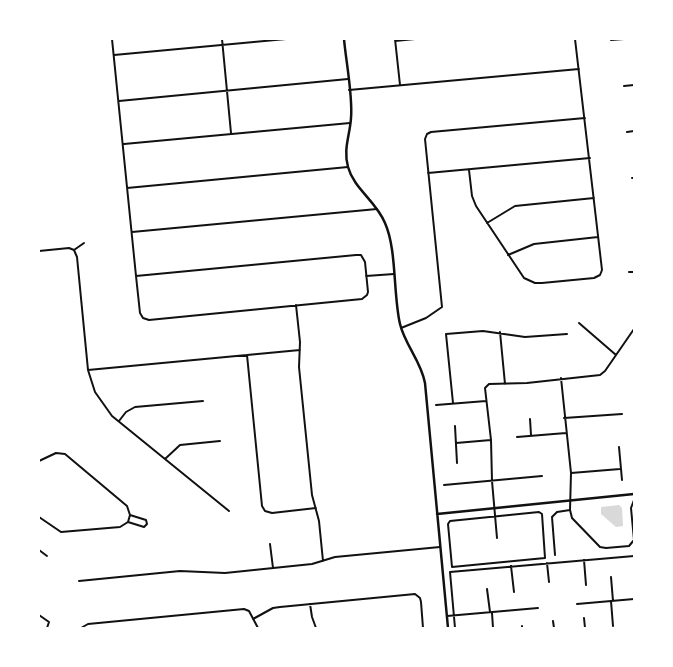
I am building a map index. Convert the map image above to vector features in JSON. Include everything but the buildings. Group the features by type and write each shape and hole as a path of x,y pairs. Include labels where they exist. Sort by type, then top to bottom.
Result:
{"street":[{"path":"112,39 114,55 118,101 123,144 127,188 132,232 136,276 140,313 143,318 149,320 364,298 368,292 364,258 356,254 136,276"},
{"path":"222,39 231,134"},
{"path":"114,55 286,39"},
{"path":"344,39 349,90 350,123 345,151 348,168 354,182 377,209 390,235 401,328 424,375 448,628"},
{"path":"400,85 395,40 415,39"},
{"path":"469,170 473,200 524,278 535,283 594,278 600,275 602,270 575,39"},
{"path":"611,40 624,39"},
{"path":"349,90 578,69"},
{"path":"118,101 348,79"},
{"path":"624,86 634,85"},
{"path":"401,328 426,318 442,307 428,174 425,139 427,134 431,132 585,118"},
{"path":"123,144 350,123"},
{"path":"627,132 634,131"},
{"path":"428,174 590,158"},
{"path":"127,188 348,168"},
{"path":"487,222 515,206 594,198"},
{"path":"132,232 377,209"},
{"path":"508,255 534,244 598,237"},
{"path":"74,250 84,242"},
{"path":"39,251 69,248 74,250 77,257 88,370 92,386 100,401 118,422 229,511"},
{"path":"629,272 634,272"},
{"path":"366,276 394,274"},
{"path":"296,305 300,350 299,367 308,460 312,495 320,521 323,561"},
{"path":"579,323 616,355"},
{"path":"497,538 492,481 491,440 485,388 489,384 600,375 605,371 634,329"},
{"path":"453,403 446,334 483,331 525,337 567,334"},
{"path":"500,332 505,384"},
{"path":"88,370 300,350"},
{"path":"247,355 262,506 272,514 316,508"},
{"path":"561,378 571,473 570,510 572,518 600,547 629,546 634,540 632,506 634,500"},
{"path":"118,422 126,412 135,408 203,400"},
{"path":"436,404 486,401"},
{"path":"564,418 622,414"},
{"path":"530,419 531,435"},
{"path":"455,426 457,463"},
{"path":"517,437 566,433"},
{"path":"456,443 491,440"},
{"path":"165,460 180,445 220,441"},
{"path":"619,447 622,480"},
{"path":"39,461 56,452 64,454 127,506 130,515 128,522 120,527 66,532 56,530 39,517"},
{"path":"571,473 620,469"},
{"path":"444,485 542,476"},
{"path":"437,514 634,494"},
{"path":"555,555 552,517 557,512 570,510"},
{"path":"540,513 545,558 452,567 448,522 495,516 540,513"},
{"path":"128,522 143,527 147,524 144,518 130,515"},
{"path":"270,544 273,568"},
{"path":"79,581 180,571 226,572 273,568 312,564 335,557 440,547"},
{"path":"39,550 47,556"},
{"path":"442,573 634,556"},
{"path":"584,560 586,585"},
{"path":"548,563 549,582"},
{"path":"511,566 514,592"},
{"path":"450,572 455,628"},
{"path":"611,577 613,626"},
{"path":"487,589 493,628"},
{"path":"253,619 273,608 411,594 418,596 421,602 423,628"},
{"path":"577,604 634,599"},
{"path":"310,604 316,628"},
{"path":"446,616 538,608"},
{"path":"81,628 88,624 244,609 249,611 258,628"},
{"path":"39,615 49,622 47,628"},
{"path":"584,618 585,628"},
{"path":"553,621 554,628"}],"shaded area":[{"path":"619,505 622,508 623,526 616,527 601,514 601,507"}]}
